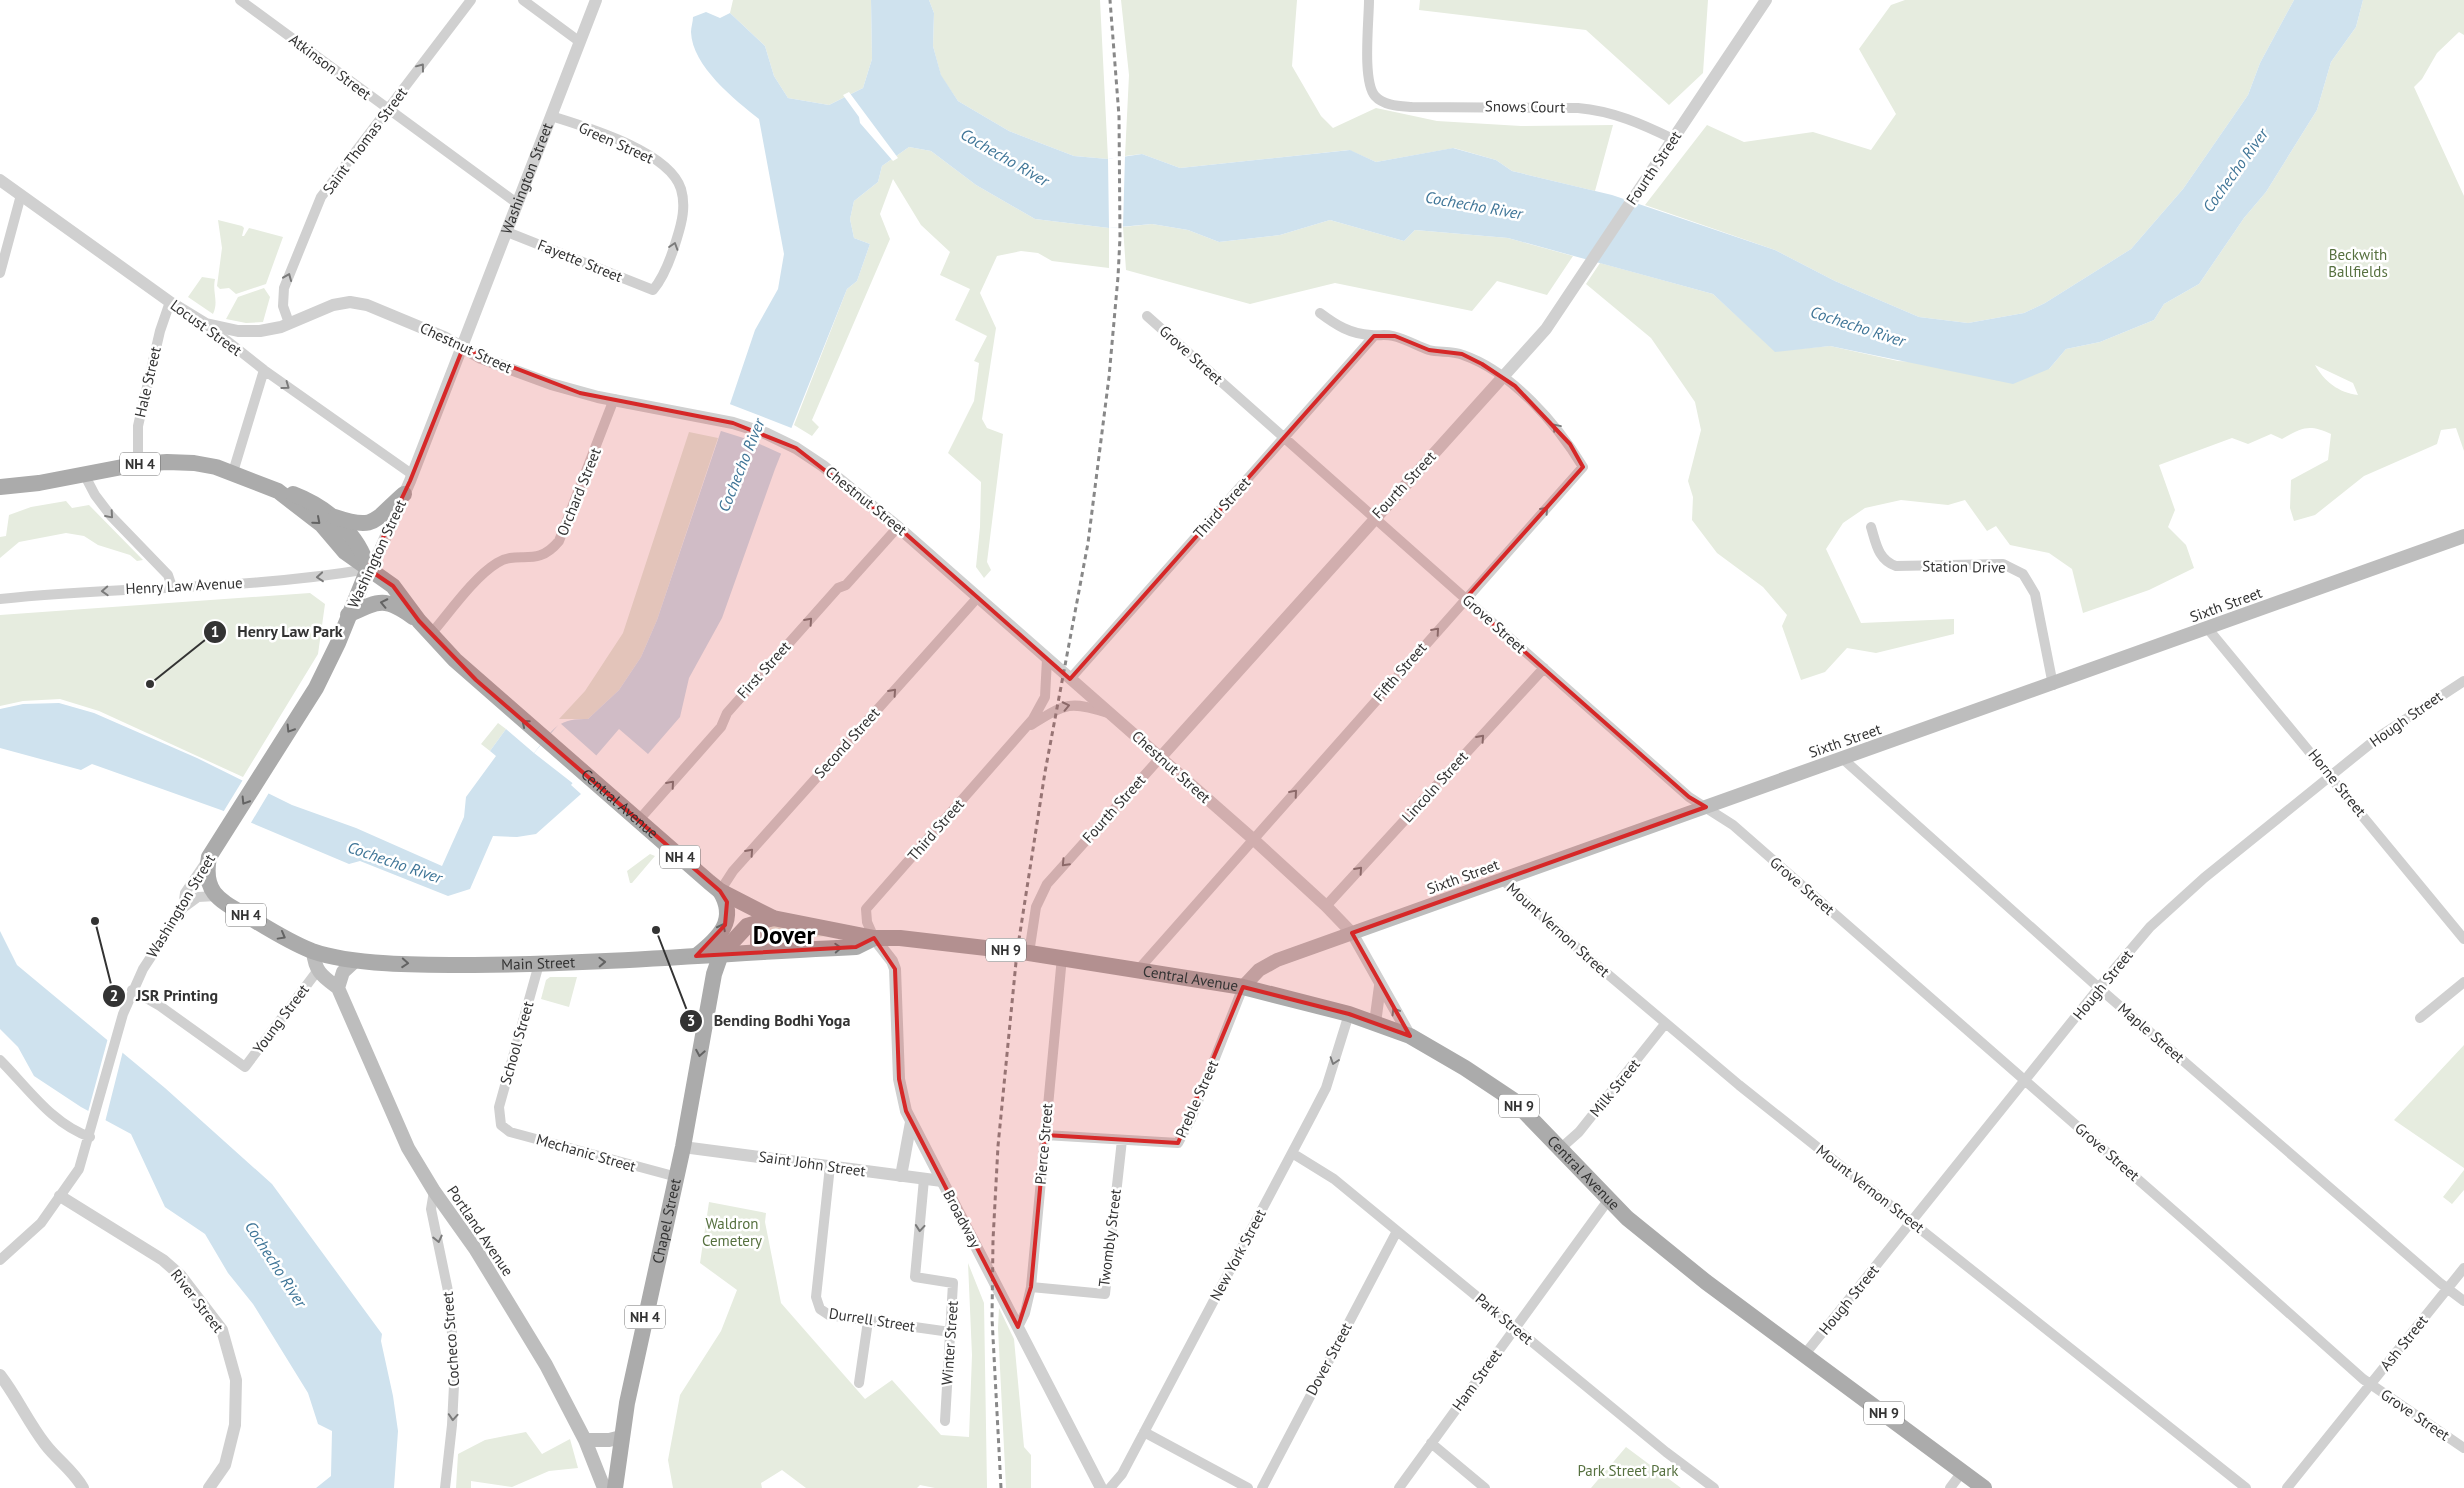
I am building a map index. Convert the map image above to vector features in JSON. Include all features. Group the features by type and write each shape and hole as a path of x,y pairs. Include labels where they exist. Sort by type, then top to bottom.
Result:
{"main road":[{"name":"Central Avenue","path":"0,487 39,483 138,464 194,463 233,472 278,491 308,500 332,516 358,544 364,554 368,569"},
{"name":"Central Avenue","path":"278,491 314,518 345,552 394,586 419,621 476,680 720,891 765,920 874,938 909,939 1029,953 1243,987 1349,1014 1410,1036 1494,1086 1519,1106 1627,1218 1706,1282 1806,1354 1984,1488"},
{"path":"332,516 360,525 371,522 404,494"},
{"name":"Sixth Street","path":"1243,987 1259,970 1277,960 2464,536"},
{"name":"Washington Street","path":"210,857 316,688 338,644 368,569"},
{"path":"348,615 375,602 393,605 419,621"},
{"name":"NH 4","path":"210,857 208,882 216,896"},
{"path":"696,956 714,940 725,925 727,902 720,891"},
{"name":"Main Street","path":"216,896 279,935 313,951 356,960 438,965 539,964 856,947 874,938"},
{"path":"763,952 758,944 765,920"},
{"path":"721,954 747,926 765,920"},
{"path":"313,951 314,966 318,970"},
{"name":"Chapel Street","path":"615,1488 620,1436 642,1328 677,1177 714,974 721,954"},
{"path":"338,988 343,972 356,960"},
{"name":"Portland Avenue","path":"318,970 338,988 408,1148 434,1191 476,1250 533,1342 585,1440 604,1488"},
{"path":"585,1440 609,1440 620,1436"}],"street":[{"name":"Atkinson Street","path":"240,0 387,110 518,204"},
{"name":"Saint Thomas Street","path":"289,323 283,306 284,288 318,204 471,0"},
{"path":"523,0 580,42"},
{"name":"Washington Street","path":"368,569 379,552 413,475 596,0"},
{"name":"Snows Court","path":"1369,0 1368,76 1374,95 1380,100 1399,106 1578,108 1602,110 1626,118 1674,139"},
{"name":"Fourth Street","path":"1029,953 1036,907 1040,896 1059,869 1122,802 1374,518 1546,329 1766,0"},
{"name":"Green Street","path":"551,116 576,124 642,152 664,166 677,181 684,204 682,216 671,255 653,290"},
{"name":"Locust Street","path":"0,180 170,302 206,324 264,370 413,475"},
{"path":"0,273 21,195"},
{"name":"Fayette Street","path":"507,232 653,290"},
{"name":"Hale Street","path":"138,464 138,426 160,331 170,302"},
{"name":"Chestnut Street","path":"206,324 250,332 273,330 333,305 358,303 375,308 481,358 551,384 580,393 701,416 750,428 796,448 823,466 898,527 1253,839 1326,906 1352,933 1380,986 1410,1036"},
{"path":"1320,313 1342,329 1374,336 1383,334 1395,336 1429,350 1462,354 1503,377"},
{"name":"Grove Street","path":"1147,316 1689,797 1733,825 2370,1384 2464,1448"},
{"name":"Third Street","path":"1070,679 1374,336"},
{"path":"233,472 264,370"},
{"name":"Fifth Street","path":"1138,970 1584,467 1570,444 1551,421 1503,377"},
{"name":"Orchard Street","path":"431,634 480,578 498,562 535,558 553,549 559,541 614,399"},
{"path":"84,474 102,506 168,576 172,588"},
{"name":"First Street","path":"638,821 721,727 727,713 733,706 838,588 846,585 898,527"},
{"name":"Station Drive","path":"1871,527 1877,549 1889,563 1896,566 2003,564 2023,574 2035,594 2052,684"},
{"name":"Henry Law Avenue","path":"0,599 326,576 368,569"},
{"name":"Second Street","path":"720,891 733,871 978,597"},
{"name":"Horne Street","path":"2208,629 2464,939"},
{"name":"Third Street","path":"874,938 867,922 866,910 1026,728 1045,697 1047,659"},
{"name":"Lincoln Street","path":"1326,906 1544,668"},
{"name":"Hough Street","path":"1806,1354 2150,927 2172,905 2330,775 2380,736 2464,681"},
{"name":"Third Street","path":"1026,728 1065,705 1085,705 1109,713"},
{"name":"Maple Street","path":"1843,759 2099,988 2447,1289 2464,1301"},
{"name":"Washington Street","path":"0,1260 41,1223 79,1169 132,990 183,908 185,894 210,857"},
{"name":"Mount Vernon Street","path":"1502,880 1664,1024 2246,1488"},
{"path":"183,908 198,897 216,896"},
{"name":"Broadway","path":"874,938 892,960 895,969 899,1079 903,1099 911,1122 1100,1488"},
{"name":"Pierce Street","path":"1018,1328 1025,1313 1031,1287 1062,958"},
{"name":"School Street","path":"500,1122 499,1107 539,964"},
{"name":"Young Street","path":"132,990 160,1006 245,1067 318,970"},
{"path":"2420,1018 2464,982"},
{"path":"1375,1023 1380,986"},
{"name":"Preble Street","path":"1045,1135 1178,1143 1243,987"},
{"name":"New York Street","path":"1110,1488 1122,1474 1326,1088 1349,1014"},
{"name":"Milk Street","path":"1561,1148 1579,1132 1664,1024"},
{"path":"0,1060 49,1112 76,1132 90,1137"},
{"name":"Mechanic Street","path":"500,1122 503,1128 510,1132 677,1177"},
{"path":"901,1176 911,1122"},
{"name":"Twombly Street","path":"1031,1287 1105,1294 1122,1140"},
{"name":"Saint John Street","path":"683,1147 942,1181"},
{"name":"Park Street","path":"1292,1153 1334,1179 1666,1452 1714,1488"},
{"name":"Durrell Street","path":"830,1166 818,1304 824,1313 950,1332"},
{"name":"Winter Street","path":"924,1179 915,1277 953,1283 945,1421"},
{"name":"Cocheco Street","path":"434,1191 431,1209 445,1272 453,1330 455,1364 452,1425 445,1488"},
{"name":"River Street","path":"60,1196 174,1270 222,1330 236,1380 235,1425 225,1465 209,1488"},
{"name":"Ham Street","path":"1399,1488 1609,1199"},
{"name":"Dover Street","path":"1262,1488 1397,1231"},
{"name":"Ash Street","path":"2287,1488 2464,1268"},
{"path":"859,1383 868,1320"},
{"path":"0,1375 46,1446 74,1473 83,1488"},
{"path":"1144,1432 1248,1488"},
{"path":"1431,1443 1485,1488"},
{"path":"1950,1488 1962,1472"}],"highlighted area":[{"path":"1374,336 1395,336 1429,350 1462,354 1482,364 1515,386 1570,444 1583,467 1465,599 1689,797 1706,807 1352,933 1410,1036 1349,1014 1243,987 1178,1143 1045,1135 1031,1287 1018,1327 906,1111 899,1079 895,969 874,938 856,947 696,956 725,925 727,902 720,891 476,680 419,621 393,586 368,569 410,481 463,348 580,393 733,423 796,448 898,527 1070,679"}],"green space":[{"path":"733,0 871,0 872,59 863,88 829,105 788,98 774,76 765,46 730,13"},
{"path":"929,0 1100,0 1108,159 1074,156 1009,131 958,101 941,76 933,46 934,13"},
{"path":"1121,0 1297,0 1292,66 1321,116 1333,128 1376,108 1437,121 1521,126 1613,125 1595,191 1512,171 1496,160 1454,148 1376,162 1349,150 1180,168 1142,154 1125,156 1129,75"},
{"path":"1420,0 1708,0 1703,73 1669,105 1586,30 1419,10"},
{"path":"1905,0 2294,0 2260,63 2248,95 2183,189 2131,249 2045,303 2024,313 1968,323 1919,317 1835,281 1775,250 1645,205 1707,125 1744,142 1813,132 1871,150 1896,114 1859,49 1891,5"},
{"name":"Beckwith Ballfields","path":"2363,0 2464,0 2464,35 2459,32 2437,53 2422,79 2414,87 2464,196 2464,451 2456,428 2441,430 2437,444 2364,476 2315,515 2294,521 2290,508 2291,480 2328,460 2331,434 2317,429 2306,428 2282,439 2271,434 2248,444 2232,438 2159,465 2175,510 2168,527 2186,545 2194,568 2149,590 2083,613 2072,569 2049,553 2010,545 1996,526 1987,531 1965,500 1948,505 1901,500 1865,508 1843,523 1826,549 1861,623 1954,619 1954,634 1876,653 1847,648 1825,672 1801,680 1782,626 1787,615 1763,587 1717,553 1692,520 1693,497 1688,481 1701,430 1695,402 1651,338 1586,284 1600,263 1713,294 1775,351 1830,346 1898,361 2049,369 2066,349 2100,342 2154,320 2164,304 2199,284 2244,218 2266,192 2317,110 2331,62 2356,27","holes":["2315,365 2353,383 2358,395 2338,389 2323,376"]},
{"path":"909,147 931,151 976,185 1035,219 1109,228 1109,268 1052,261 1038,253 1021,251 997,256 980,293 996,328 982,419 987,428 1003,434 987,562 991,570 984,578 976,567 980,527 981,482 948,453 974,401 979,363 974,361 987,336 955,320 970,289 940,275 950,252 921,225 893,179 880,214 890,239 812,420 819,427 812,436 794,425 847,289 857,281 870,244 854,238 850,219 854,201 878,182 882,166"},
{"path":"218,220 242,226 244,228 242,236 244,236 249,228 283,237 266,284 236,294 229,288 220,289 217,286 222,248"},
{"path":"1330,220 1404,241 1415,230 1508,238 1573,256 1547,295 1497,281 1472,311 1335,283 1250,304 1126,270 1123,227 1152,224 1188,230 1219,242 1280,235"},
{"path":"202,277 215,279 215,309 213,314 188,297"},
{"path":"264,288 270,297 263,322 246,323 226,319 238,297"},
{"path":"689,432 718,438 657,620 641,657 619,690 588,719 559,719 585,691 623,633"},
{"path":"66,501 72,508 89,505 143,560 137,561 130,555 98,545 84,536 66,533 19,542 0,558 0,537 6,536 9,515 31,507"},
{"path":"310,593 325,604 318,654 243,777 99,711 60,699 23,701 0,706 0,615"},
{"path":"498,723 506,729 490,751 481,744"},
{"path":"650,854 655,856 630,883 627,871"},
{"path":"774,925 828,936 794,938 785,943 768,945 765,932"},
{"path":"550,977 577,977 569,1007 541,999 546,980"},
{"path":"2464,1045 2464,1168 2394,1120"},
{"path":"2464,1170 2464,1190 2452,1204 2443,1197"},
{"name":"Waldron Cemetery","path":"709,1202 766,1213 765,1222 781,1303 865,1399 892,1380 941,1435 969,1437 972,1355 968,1263 984,1303 987,1488 935,1488 920,1485 917,1488 806,1488 782,1470 761,1483 762,1488 673,1488 668,1460 680,1395 721,1331 737,1290 700,1263"},
{"path":"999,1308 1014,1339 1024,1447 1031,1455 1031,1488 1006,1488 998,1328"},
{"path":"526,1432 542,1454 570,1439 578,1468 549,1471 512,1487 471,1481 471,1488 456,1488 458,1454 485,1440"},
{"name":"Park Street Park","path":"1626,1447 1681,1488 1591,1488"}],"water":[{"name":"Cochecho River","path":"871,0 929,0 934,13 933,46 941,75 958,101 1009,131 1074,156 1108,159 1142,154 1180,168 1350,150 1376,162 1453,148 1496,160 1512,171 1612,195 1775,250 1835,281 1919,317 1968,323 2024,313 2045,303 2131,249 2183,189 2248,95 2260,63 2294,0 2363,0 2356,27 2331,62 2317,110 2266,192 2244,218 2199,284 2164,304 2154,320 2100,342 2066,349 2049,369 2013,384 1830,346 1775,352 1713,294 1508,238 1415,230 1404,241 1330,220 1280,235 1219,242 1188,230 1152,224 1109,228 1035,219 976,185 931,151 909,147 882,166 878,182 854,201 850,219 854,238 870,244 857,281 847,289 775,469 722,618 689,678 680,717 648,754 619,729 571,785 581,794 536,834 517,837 493,836 470,889 448,896 360,861 349,864 221,810 92,764 81,770 0,748 0,709 23,704 59,703 94,713 197,758 292,805 356,828 442,866 464,817 466,797 496,756 490,751 506,729 534,753 551,732 562,723 577,719 588,719 619,690 641,657 657,620 755,330 778,289 784,254 759,119 716,81 699,57 693,45 691,32 693,17 706,12 720,18 730,13 765,46 774,76 788,98 829,105 863,88 872,59"},
{"name":"Cochecho River","path":"0,931 17,965 165,1088 272,1184 382,1334 381,1341 393,1396 398,1431 394,1488 316,1488 331,1476 332,1431 318,1424 308,1393 253,1304 228,1273 205,1234 165,1207 131,1134 81,1107 34,1076 18,1047 0,1029"}],"pier":[{"path":"849,92 898,158 893,161 860,123 859,117 843,95"},
{"path":"1125,156 1123,227 1109,228 1108,159"},
{"path":"727,403 794,429 784,455 753,441 718,430"},
{"path":"560,723 598,757 575,785 534,753"},
{"path":"244,778 270,791 249,826 222,814"},
{"path":"108,1038 123,1051 105,1122 88,1112"}],"railway":[{"path":"1001,1488 992,1318 993,1240 998,1146 1017,952 1045,772 1088,543 1109,377 1118,277 1120,237 1119,116 1110,0"}],"place":[{"name":"Henry Law Park","path":"150,684"},
{"name":"JSR Printing","path":"95,921"},
{"name":"Bending Bodhi Yoga","path":"656,930"}],"district":[{"name":"Dover","path":"784,935"}]}
